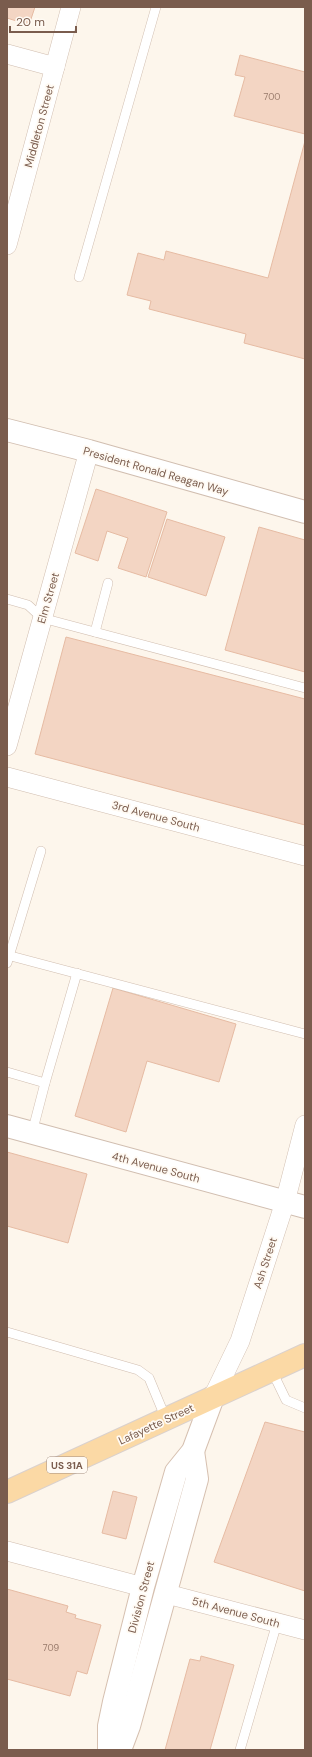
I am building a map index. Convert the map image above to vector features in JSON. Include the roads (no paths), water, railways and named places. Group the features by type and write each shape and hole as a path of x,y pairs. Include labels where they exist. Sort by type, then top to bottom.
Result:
{"main road":[{"name":"President Ronald Reagan Way","path":"7,430 89,451 305,512"},
{"name":"4th Avenue South","path":"7,1126 295,1205"},
{"name":"Lafayette Street","path":"7,1492 305,1355"},
{"name":"Division Street","path":"109,1750 108,1726 143,1587 176,1472 192,1451 213,1397"},
{"path":"120,1750 129,1726 167,1594 197,1479 192,1451"}],"street":[{"name":"Middleton Street","path":"7,242 71,7"},
{"path":"7,54 55,67"},
{"name":"Elm Street","path":"7,746 89,451"},
{"name":"3rd Avenue South","path":"7,776 305,856"},
{"name":"Ash Street","path":"213,1397 240,1341 295,1205 305,1125"},
{"path":"7,1551 143,1587"},
{"name":"5th Avenue South","path":"167,1594 305,1630"}],"lane":[{"path":"80,277 156,7"},
{"path":"95,632 108,583"},
{"path":"7,599 28,605 42,618 305,688"},
{"path":"41,851 8,958 77,973 305,1034"},
{"path":"32,1133 77,973"},
{"path":"7,1072 45,1083"},
{"path":"7,1332 138,1370 149,1378 166,1419"},
{"path":"272,1371 286,1400 305,1408"},
{"path":"240,1750 277,1623"}]}
